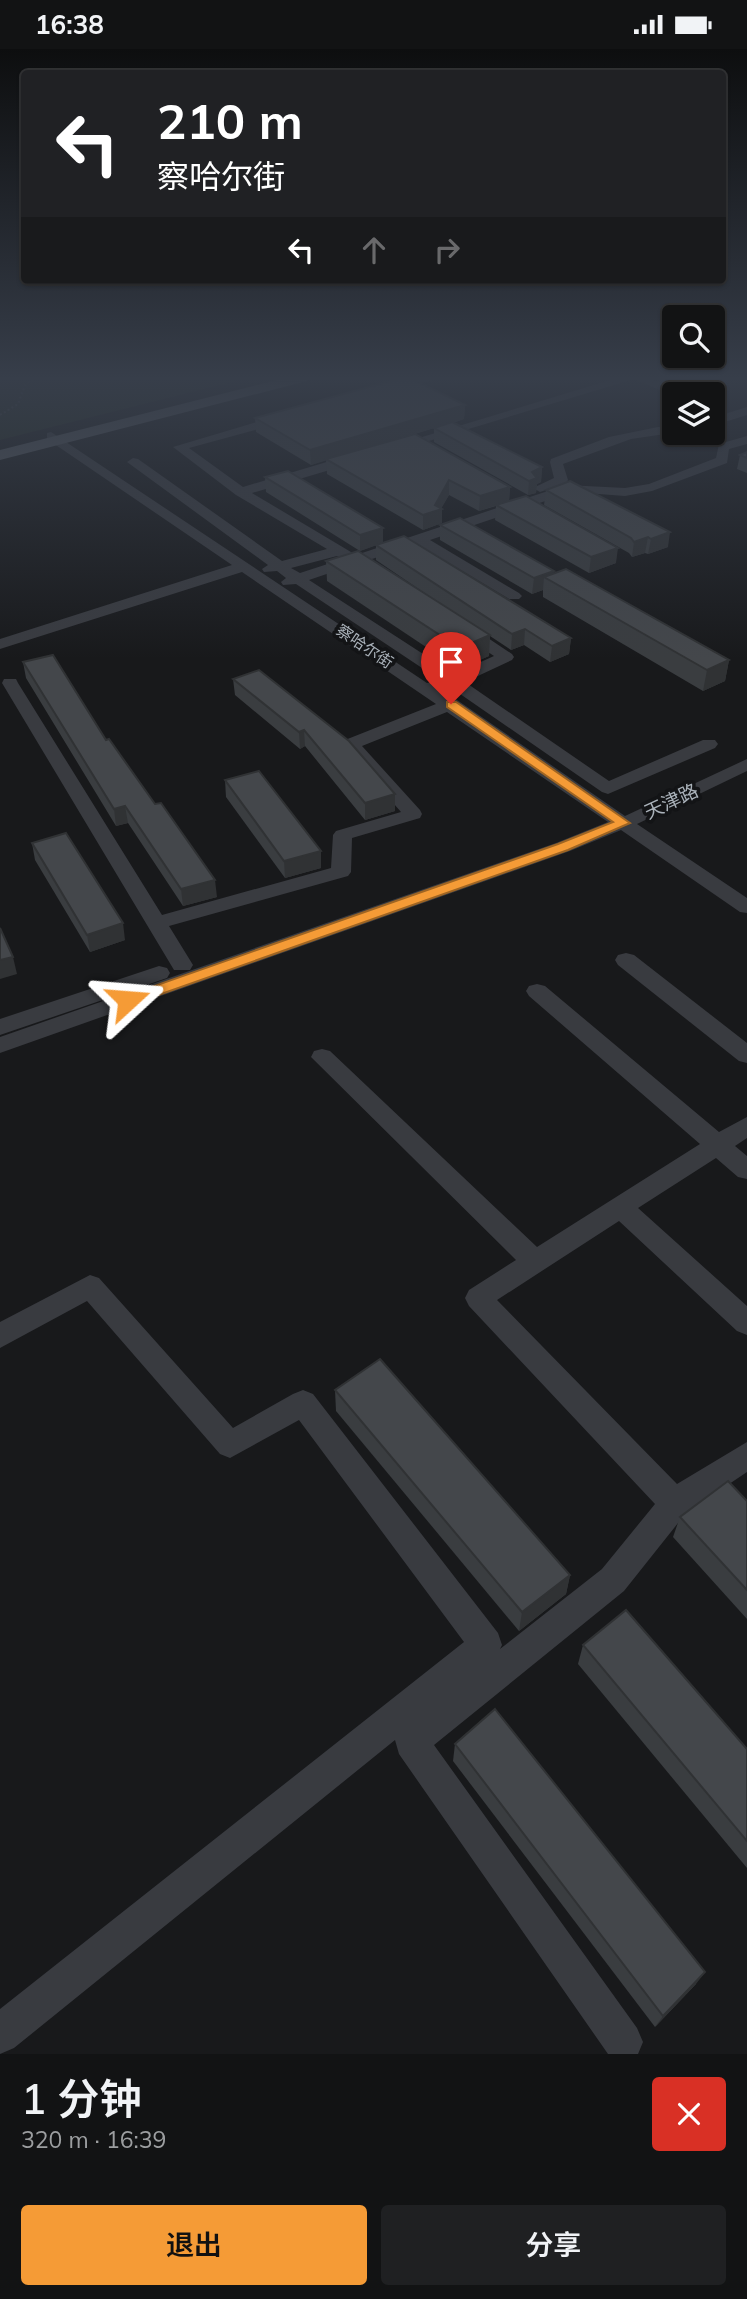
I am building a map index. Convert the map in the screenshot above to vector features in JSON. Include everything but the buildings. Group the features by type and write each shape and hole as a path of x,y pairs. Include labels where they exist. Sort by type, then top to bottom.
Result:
{"street":[{"name":"察哈尔街","path":"104,472 747,907"},
{"path":"147,472 298,579 608,788 709,744"},
{"path":"212,472 241,492 389,581"},
{"path":"241,492 310,472"},
{"path":"0,644 251,570 339,550 362,549 561,480 559,472"},
{"path":"275,586 466,522 514,496 572,488 625,492 652,487 692,472"},
{"path":"514,496 547,515"},
{"path":"163,511 192,503"},
{"path":"466,522 488,535"},
{"path":"417,538 514,596"},
{"path":"427,688 453,681 506,657 447,619"},
{"path":"10,683 183,965"},
{"path":"157,923 341,872 343,835 413,814 351,744 451,704"},
{"name":"天津路","path":"0,1045 563,847 648,799 747,749"},
{"name":"天津路","path":"0,1027 550,838 660,808 747,764"},
{"path":"626,960 747,1055"},
{"path":"537,991 747,1170"},
{"path":"322,1057 535,1262"},
{"path":"675,1503 478,1298 747,1126"},
{"path":"620,1207 747,1323"},
{"path":"0,1336 90,1286 230,1445 303,1403 485,1645 0,2034"},
{"path":"623,2042 411,1742 613,1580 675,1503 747,1455"}],"route":[{"path":"128,1000 563,847 623,823 451,704"}]}
